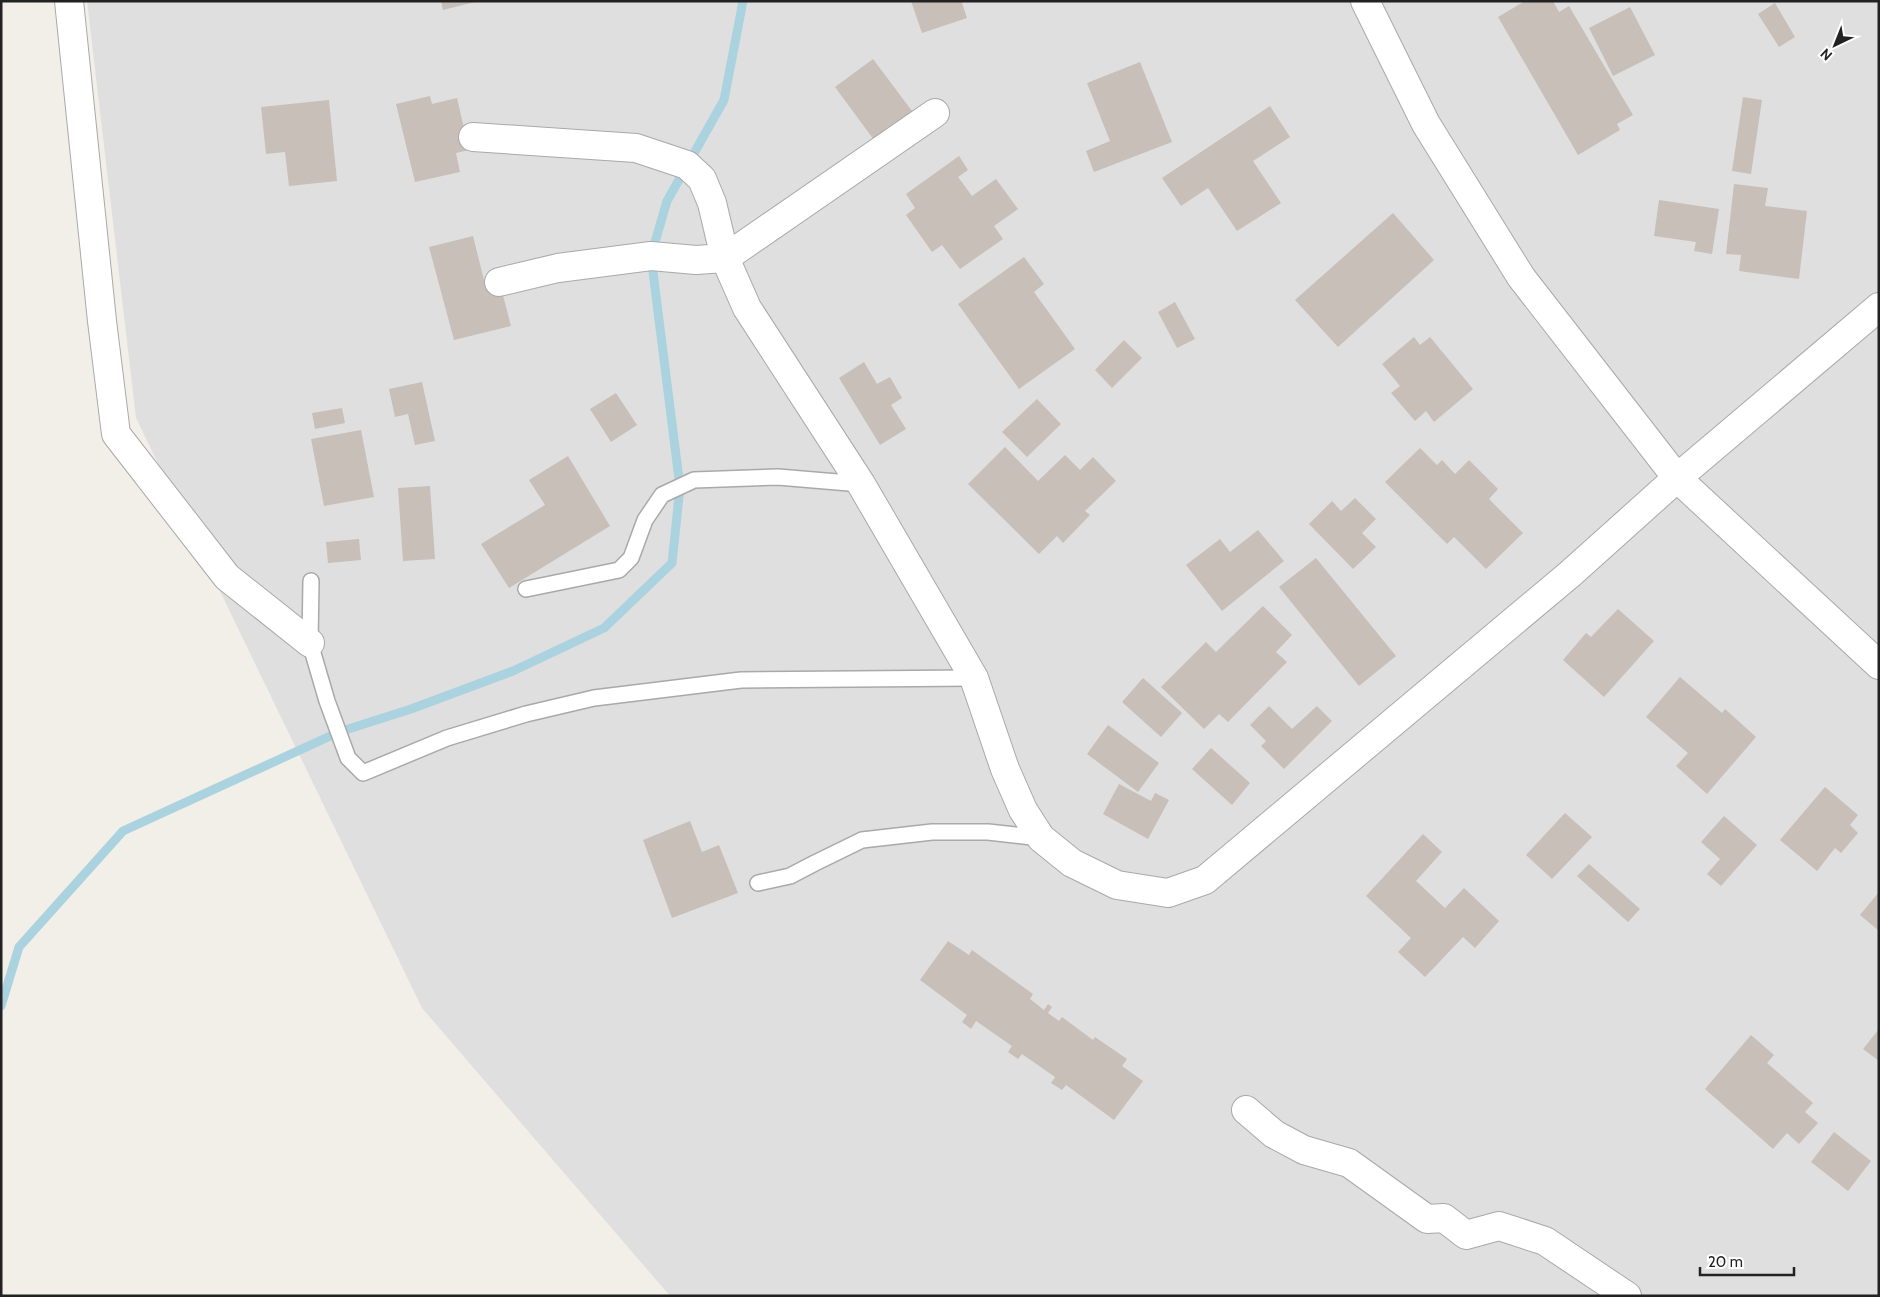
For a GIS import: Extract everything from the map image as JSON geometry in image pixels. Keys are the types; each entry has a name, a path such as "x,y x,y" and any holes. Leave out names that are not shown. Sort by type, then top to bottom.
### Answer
{"street":[{"path":"69,1 102,321 116,434 227,577 310,643"},
{"path":"1365,1 1426,124 1521,277 1677,478 1879,665"},
{"path":"499,282 558,268 651,256 696,260 725,258 934,113"},
{"path":"473,137 636,148 687,165 702,179 712,203 725,258 747,308 860,484 974,678 1005,769 1023,810 1040,838 1072,863 1117,885 1168,894 1205,880 1570,574 1677,478 1879,307"},
{"path":"1246,1110 1274,1134 1304,1150 1349,1163 1427,1218 1444,1218 1466,1235 1499,1226 1545,1241 1627,1296"}],"lane":[{"path":"526,589 619,570 631,558 645,520 662,495 694,480 778,477 860,484"},
{"path":"311,581 310,643 327,701 348,758 363,773 447,738 526,714 594,698 742,680 974,678"},
{"path":"758,883 790,876 862,840 932,832 988,832 1040,838"}],"shaded area":[{"path":"87,1 1879,1 1879,1296 670,1296 422,1008 136,418"}],"building":[{"path":"441,1 475,1 475,2 443,10"},
{"path":"911,1 965,1 962,3 967,18 922,33"},
{"path":"1525,1 1553,1 1559,12 1569,6 1633,115 1617,124 1620,130 1578,155 1498,17"},
{"path":"1775,3 1795,37 1779,47 1758,14"},
{"path":"1630,7 1655,55 1613,76 1589,28"},
{"path":"873,59 915,115 877,144 835,87"},
{"path":"1140,62 1172,142 1094,172 1086,151 1110,141 1087,83"},
{"path":"430,96 432,104 457,98 469,150 456,153 460,172 415,182 396,104"},
{"path":"1743,97 1762,100 1751,174 1732,171"},
{"path":"329,100 337,181 289,186 285,152 266,154 261,107"},
{"path":"1270,106 1290,137 1253,161 1281,203 1237,231 1208,188 1181,206 1162,178"},
{"path":"959,156 968,170 958,177 972,196 996,179 1018,209 994,226 1003,239 960,269 942,245 932,252 906,215 915,208 906,194"},
{"path":"1734,184 1768,188 1765,206 1807,211 1799,279 1739,271 1741,255 1726,254"},
{"path":"1659,200 1719,209 1712,254 1694,251 1696,242 1654,236"},
{"path":"1393,213 1434,260 1338,347 1295,300"},
{"path":"473,236 485,284 499,280 511,326 454,340 429,247"},
{"path":"1024,257 1044,284 1034,292 1075,349 1019,389 958,304"},
{"path":"1175,302 1195,339 1177,348 1158,312"},
{"path":"1414,337 1420,345 1430,337 1473,389 1434,422 1426,411 1415,421 1391,393 1400,386 1382,364"},
{"path":"1124,340 1142,358 1112,388 1095,370"},
{"path":"864,362 877,384 890,377 902,398 891,405 906,429 880,445 839,378"},
{"path":"422,382 435,441 415,445 408,414 395,417 389,389"},
{"path":"616,393 637,425 611,442 590,409"},
{"path":"1037,399 1061,424 1027,457 1002,432"},
{"path":"342,408 345,423 315,429 312,413"},
{"path":"361,430 374,497 324,506 311,439"},
{"path":"1005,447 1038,481 1065,455 1080,470 1093,457 1116,481 1085,511 1090,515 1063,543 1057,536 1039,554 968,484"},
{"path":"1420,448 1437,465 1442,460 1455,474 1469,460 1498,489 1489,499 1523,533 1486,569 1454,537 1447,544 1385,482"},
{"path":"568,456 610,526 509,588 481,544 545,505 529,480"},
{"path":"430,486 435,559 403,561 398,488"},
{"path":"1355,498 1376,519 1362,533 1376,547 1353,569 1309,524 1332,501 1341,511"},
{"path":"1258,530 1284,561 1222,611 1186,565 1220,539 1230,552"},
{"path":"359,539 361,560 328,563 326,542"},
{"path":"1316,558 1396,656 1359,686 1279,587"},
{"path":"1263,606 1292,635 1276,652 1287,662 1228,722 1219,714 1204,729 1161,687 1206,642 1216,652"},
{"path":"1618,609 1654,641 1604,697 1563,660 1586,633 1591,637"},
{"path":"1680,677 1722,713 1725,709 1756,737 1707,794 1676,766 1688,753 1646,717"},
{"path":"1143,678 1182,713 1161,737 1122,702"},
{"path":"1269,706 1292,729 1317,706 1332,721 1284,769 1261,746 1266,741 1250,725"},
{"path":"1108,725 1159,763 1138,792 1087,754"},
{"path":"1211,748 1250,783 1232,805 1192,769"},
{"path":"1119,784 1151,801 1155,793 1169,800 1148,839 1103,814"},
{"path":"1825,787 1858,815 1850,825 1858,833 1841,853 1835,848 1817,871 1780,840"},
{"path":"1565,813 1592,837 1552,879 1526,855"},
{"path":"1724,816 1757,845 1721,886 1707,874 1720,859 1701,842"},
{"path":"690,821 702,852 719,845 738,893 672,918 643,840"},
{"path":"1423,834 1442,852 1416,881 1445,908 1464,888 1499,921 1475,948 1463,937 1425,977 1398,952 1411,938 1366,896"},
{"path":"1589,864 1640,909 1628,922 1577,876"},
{"path":"1879,892 1879,931 1860,915"},
{"path":"948,941 969,955 972,950 1033,994 1030,999 1044,1010 1048,1004 1052,1007 1048,1013 1059,1021 1062,1017 1093,1040 1095,1037 1127,1059 1122,1066 1143,1081 1114,1120 1066,1085 1062,1090 1051,1083 1055,1077 1022,1054 1018,1059 1008,1052 1012,1046 976,1021 971,1029 962,1022 967,1015 920,980"},
{"path":"1879,1029 1879,1061 1863,1049"},
{"path":"1751,1035 1774,1055 1767,1063 1813,1103 1805,1112 1818,1123 1799,1144 1787,1133 1773,1149 1705,1089"},
{"path":"1834,1132 1871,1161 1848,1191 1811,1162"}],"waterway":[{"path":"1,1006 19,947 123,831 339,732 411,709 513,671 604,628 672,563 680,487 651,256 667,201 724,100 743,1"}]}
